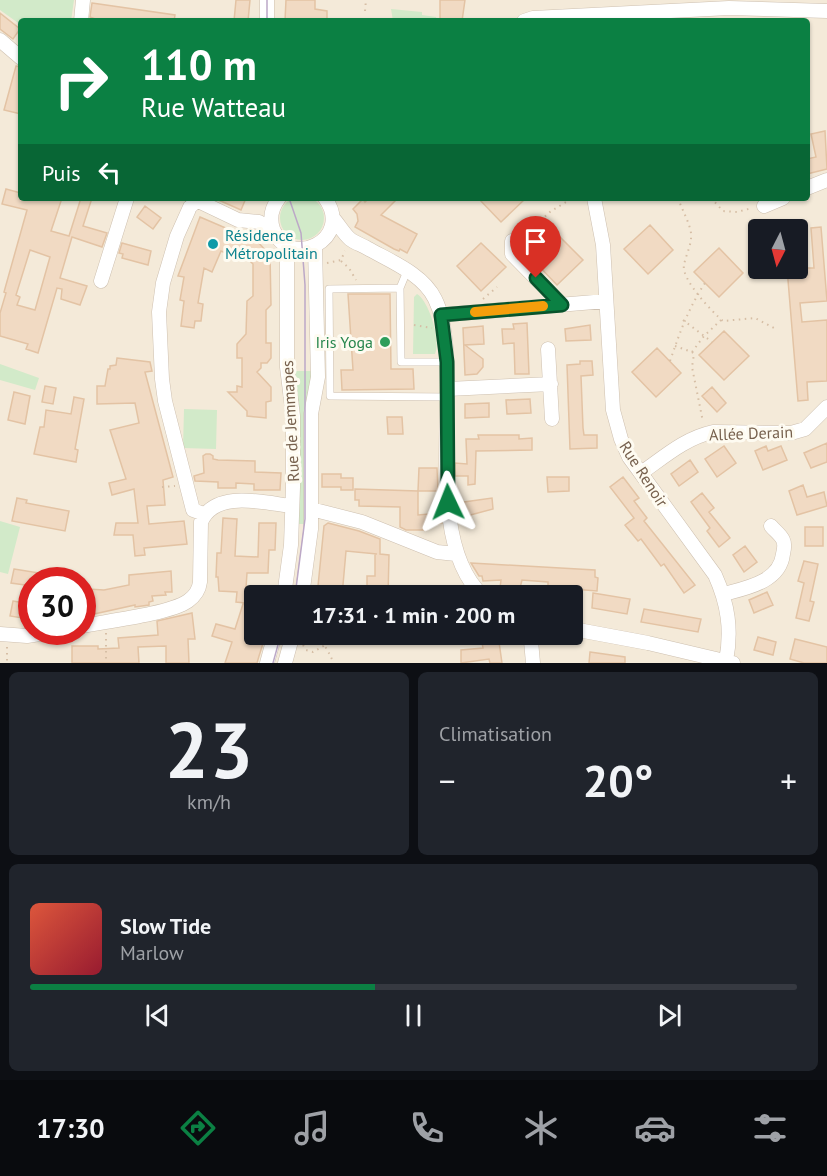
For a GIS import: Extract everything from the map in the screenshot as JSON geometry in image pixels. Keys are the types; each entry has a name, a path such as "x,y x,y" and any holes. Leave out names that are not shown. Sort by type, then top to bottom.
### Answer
{"street":[{"path":"81,18 83,0"},
{"path":"267,0 267,18"},
{"path":"533,18 580,18 729,8 827,11"},
{"path":"0,40 18,55"},
{"path":"810,187 827,180"},
{"path":"101,281 126,201"},
{"path":"96,623 177,606 193,597 198,591 201,522 165,401 159,312 163,283 177,236 193,201"},
{"path":"198,201 238,220 259,222 274,232 287,246 298,249 320,243 351,240"},
{"path":"320,243 332,226 333,218 329,201"},
{"name":"Rue Renoir","path":"595,201 603,245 616,425 629,458 716,575 724,594 729,629 729,662"},
{"path":"764,206 776,201"},
{"path":"259,222 276,202"},
{"path":"274,232 271,223 276,202"},
{"path":"333,218 351,240 407,271 425,284 435,298 442,322 447,362 449,518 456,554 467,577 474,585"},
{"path":"512,242 512,254 562,305"},
{"name":"Rue de Jemmapes","path":"303,585 311,528 311,414 318,376 316,266 320,243"},
{"name":"Rue de Jemmapes","path":"286,585 291,545 293,416 286,367 287,246"},
{"path":"442,322 606,301"},
{"path":"548,349 552,419"},
{"path":"448,393 551,384"},
{"name":"Allée Derain","path":"641,473 679,446 702,434 713,432 791,433 805,429 827,407"},
{"path":"199,512 223,503 245,501 292,506"},
{"path":"311,509 362,522 437,552 456,554"},
{"path":"724,594 754,586 776,571 783,560 783,539 771,526"},
{"path":"583,631 729,662"},
{"path":"3,634 18,635"},
{"path":"267,663 272,645"},
{"path":"285,663 290,645"},
{"path":"532,645 534,663"}],"lane":[{"path":"261,0 262,18"},
{"path":"407,271 400,288 400,362 447,362"},
{"path":"400,288 329,289 330,396 448,393"}],"path":[{"path":"365,11 366,0"},
{"path":"512,242 526,236 551,211 568,201"},
{"path":"679,201 691,233 684,271 698,294 721,320 755,318 776,329"},
{"path":"714,201 723,211 737,212 764,206"},
{"path":"316,266 341,260 351,240"},
{"path":"341,260 355,276 358,288"},
{"path":"670,361 683,321 705,283"},
{"path":"692,352 704,336 721,320"},
{"path":"683,321 712,342"},
{"path":"414,325 426,328 442,322"},
{"path":"675,346 692,352"},
{"path":"692,352 694,354 692,367 702,410 702,434"},
{"path":"106,621 106,663"},
{"path":"3,634 7,663"},
{"path":"325,645 313,652 306,650 302,644 303,636 315,637 325,645 334,663"}],"shaded area":[{"path":"0,0 827,0 827,663 0,663"}],"green space":[{"path":"0,0 74,0 71,18 18,18 18,23 0,10"},
{"path":"391,9 422,12 422,15 436,18 392,18"},
{"path":"287,201 317,201 323,209 323,227 311,239 293,239 281,227 281,209"},
{"path":"417,294 426,304 433,321 436,340 435,354 413,354 414,297"},
{"path":"0,364 39,378 35,390 0,380"},
{"path":"289,371 313,371 309,524 295,524"},
{"path":"184,409 217,410 216,449 183,448"},
{"path":"0,521 20,527 8,574 0,572"}],"building":[{"path":"236,0 250,0 248,18 234,18"},
{"path":"286,0 315,0 315,9 327,11 327,18 285,18"},
{"path":"440,0 465,0 462,18 440,18"},
{"path":"92,3 175,15 174,18 90,17"},
{"path":"0,13 18,27 18,32 13,39 0,29"},
{"path":"16,66 18,66 18,113 4,110"},
{"path":"825,131 827,169 810,173 810,158 816,157 811,134"},
{"path":"6,189 18,192 18,201 61,201 51,231 69,236 80,201 91,201 83,226 107,233 102,247 72,237 60,278 87,286 80,305 61,299 62,289 57,288 38,353 26,349 28,344 0,336 0,313 6,293 4,292 27,210 2,204","holes":["30,250 50,257 35,310 17,305 20,297 16,295"]},
{"path":"221,201 245,201 241,210"},
{"path":"361,201 395,201 381,215 417,234 407,253 394,249 355,227 358,221 353,209"},
{"path":"481,201 523,201 501,222"},
{"path":"145,206 161,218 153,229 137,217"},
{"path":"200,217 235,232 235,239 255,239 270,255 271,305 266,310 266,343 271,343 271,358 267,363 261,363 261,368 257,372 271,387 271,401 266,402 266,418 247,416 247,411 228,392 237,392 237,386 242,387 242,358 237,358 237,344 246,334 247,301 253,296 253,264 235,247 235,257 221,251 212,272 204,268 198,303 203,304 201,321 195,321 194,328 181,326 184,301 180,300 184,277 178,276"},
{"path":"650,225 673,250 648,274 624,249"},
{"path":"821,227 827,301 800,303 802,322 827,320 827,381 807,382 808,400 798,401 788,279 808,279 808,268 814,268 811,228"},
{"path":"558,235 583,260 557,285 533,260"},
{"path":"122,243 151,251 148,265 122,258 123,254 119,253"},
{"path":"481,243 506,267 481,291 457,266"},
{"path":"719,248 743,273 719,297 694,272"},
{"path":"348,294 390,294 391,369 413,369 414,389 342,390 341,370 353,370"},
{"path":"527,323 529,374 515,374 514,343 503,344 502,329 514,329 513,324"},
{"path":"590,325 591,340 566,341 565,329"},
{"path":"483,326 484,344 465,345 483,359 483,367 477,374 465,375 463,328"},
{"path":"724,331 749,356 724,380 699,355"},
{"path":"657,348 681,373 656,397 632,372"},
{"path":"117,358 150,362 152,371 145,372 173,477 163,480 165,505 147,506 149,524 184,521 187,544 144,548 145,555 135,556 133,535 114,535 116,523 138,523 134,489 112,495 109,483 126,479 110,430 139,423 135,403 97,404 97,386 105,386 108,369 116,365"},
{"path":"580,361 592,361 593,375 581,376 583,428 584,435 597,435 597,448 570,449 567,365 580,364"},
{"path":"45,386 56,388 53,404 42,402"},
{"path":"712,387 726,403 717,412 702,396"},
{"path":"14,392 30,396 25,424 8,420"},
{"path":"74,397 84,399 75,449 78,450 76,462 34,454 40,427 44,427 46,410 71,414"},
{"path":"530,399 531,413 507,414 506,400"},
{"path":"489,403 489,417 465,418 465,404"},
{"path":"387,417 402,417 403,434 388,434"},
{"path":"478,435 519,435 519,439 532,438 532,450 476,451 475,484 468,485 468,476 455,476 455,463 467,464 466,439 479,439"},
{"path":"827,443 827,462 811,468 804,453"},
{"path":"724,446 736,463 717,477 705,459"},
{"path":"766,446 768,451 781,446 787,460 763,470 755,451"},
{"path":"206,454 218,460 255,461 255,472 281,473 280,490 254,490 254,484 236,483 236,488 218,488 218,482 195,481 194,476 204,473 203,456"},
{"path":"690,460 698,472 679,486 671,474"},
{"path":"419,468 437,468 438,491 418,491"},
{"path":"322,474 341,474 341,478 353,478 353,490 341,490 341,487 322,487"},
{"path":"547,477 569,477 569,491 548,492"},
{"path":"623,477 639,498 634,501 647,518 644,521 695,585 684,593 664,564 661,566 641,539 638,541 625,525 634,518 610,487"},
{"path":"803,485 807,497 824,492 827,506 797,515 789,491"},
{"path":"355,489 418,491 418,515 440,513 442,523 427,526 427,530 406,530 400,527 400,507 359,506 359,500 355,500"},
{"path":"702,493 714,508 709,512 730,538 719,547 707,531 710,528 691,502"},
{"path":"17,498 27,500 26,503 69,511 65,531 12,521"},
{"path":"492,498 493,509 459,518 457,503"},
{"path":"223,518 237,519 235,556 258,557 259,523 276,523 275,550 269,550 268,573 247,573 244,603 236,602 237,592 219,591 218,577 216,577 217,553 221,553"},
{"path":"328,523 380,539 380,554 389,555 388,585 367,585 367,576 375,576 375,554 377,554 346,551 343,585 318,585 324,526"},
{"path":"805,527 823,527 823,546 805,546"},
{"path":"745,546 757,562 744,572 733,555"},
{"path":"804,561 818,564 810,601 814,602 809,621 796,618 804,583 798,581"},
{"path":"471,563 595,570 595,577 598,578 597,591 583,590 583,585 548,585 548,582 522,580 521,585 500,585 501,580 483,581 482,576 479,576"},
{"path":"14,569 18,570 18,584 11,583"},
{"path":"171,571 172,592 152,596 153,601 149,602 149,605 135,607 135,605 96,614 96,590 129,585 129,575"},
{"path":"767,592 773,605 754,613 749,600"},
{"path":"593,593 630,599 627,614 592,608"},
{"path":"13,601 18,602 18,617 10,616"},
{"path":"244,604 244,645 263,645 257,663 225,663 232,642 212,636 216,624 235,629"},
{"path":"644,609 701,619 698,632 641,622"},
{"path":"192,613 195,639 188,639 189,663 166,663 166,646 138,647 139,663 72,663 72,646 98,646 98,649 119,648 118,638 158,635 157,621"},
{"path":"758,637 776,642 773,655 754,650"},
{"path":"795,639 827,647 827,663 804,663 790,659"},
{"path":"482,645 499,645 502,663 490,663 489,659 461,663 461,650 483,648"},
{"path":"590,652 625,657 625,663 589,663"}],"tram line":[{"path":"267,0 267,18"},
{"path":"290,201 301,233 305,285 305,519 296,585"},
{"path":"273,663 278,645"}],"slow traffic":[{"path":"475,312 543,306"}],"place":[{"name":"Résidence Métropolitain","path":"213,244"},
{"name":"Iris Yoga","path":"385,342"}],"route":[{"path":"448,502 447,362 441,315 562,305 536,278"}]}
